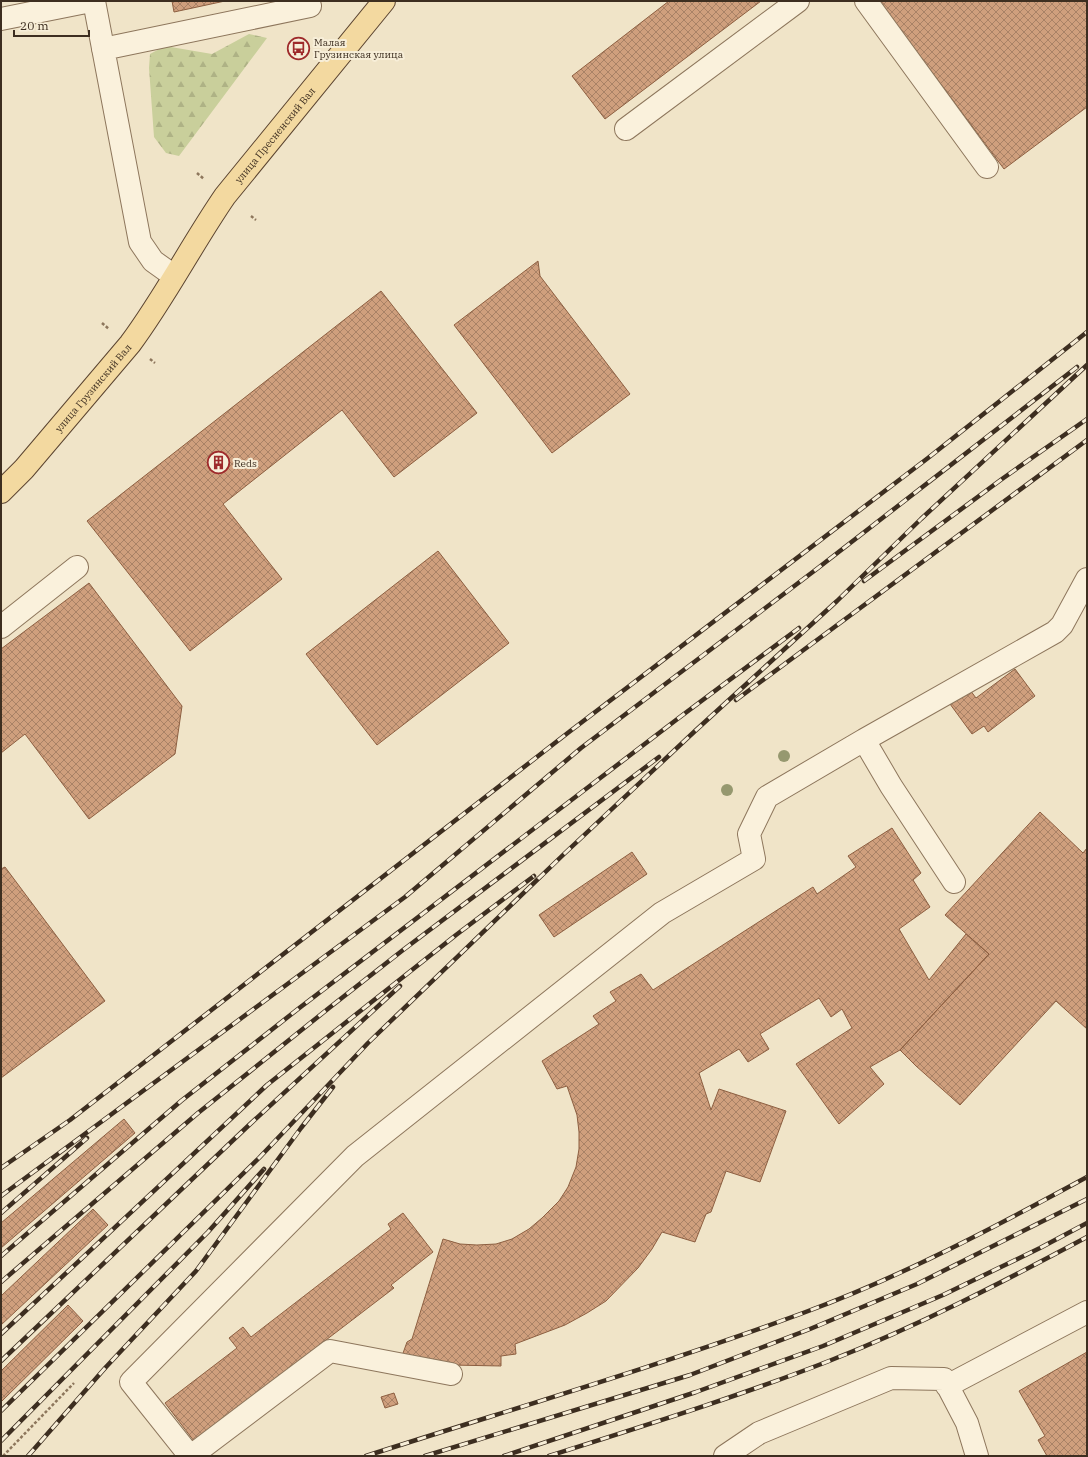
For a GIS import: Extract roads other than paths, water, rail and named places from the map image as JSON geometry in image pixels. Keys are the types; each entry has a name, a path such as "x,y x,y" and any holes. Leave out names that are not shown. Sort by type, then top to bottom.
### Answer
{"main road":[{"name":"улица Пресненский Вал","path":"174,276 225,196 384,1"},
{"name":"улица Грузинский Вал","path":"1,492 24,469 130,344 145,324 174,276"}],"street":[{"path":"1,19 31,7 91,1"},
{"path":"94,1 140,242 153,261 174,276"},
{"path":"626,128 798,1"},
{"path":"866,1 987,167"},
{"path":"103,49 310,6"},
{"path":"1,627 77,567"},
{"path":"451,1374 330,1351 191,1456 131,1382 355,1156 662,913 754,859 749,834 767,797 864,740 1055,632 1062,625 1087,579"},
{"path":"864,740 891,786 954,882"},
{"path":"947,1386 1087,1312"},
{"path":"725,1456 759,1433 890,1378 944,1379 966,1424 977,1456"}],"railway":[{"path":"1,1168 70,1120 569,732 928,458 1087,332"},
{"path":"1,1411 259,1158 368,1043 564,854 837,601 921,519 1087,365"},
{"path":"1,1196 405,897 581,748 818,568 1077,367"},
{"path":"864,581 1002,479 1087,419"},
{"path":"736,700 1087,440"},
{"path":"1,1256 181,1101 298,1009 799,628"},
{"path":"1,1282 198,1113 329,1008 403,950 659,757"},
{"path":"1,1334 267,1085 456,935 534,876"},
{"path":"1,1361 248,1126 400,986"},
{"path":"28,1456 106,1367 196,1271 333,1087"},
{"path":"1,1213 87,1138"},
{"path":"1,1441 208,1232 264,1169"},
{"path":"366,1456 694,1351 840,1299 876,1284 947,1250 1087,1177"},
{"path":"425,1456 690,1375 810,1329 917,1284 1087,1199"},
{"path":"504,1456 696,1392 823,1346 943,1295 1040,1248 1087,1223"},
{"path":"549,1456 725,1399 829,1361 960,1303 1087,1237"}],"place":[{"name":"Малая Грузинская улица","path":"298,48"},
{"name":"Reds","path":"218,463"}]}
